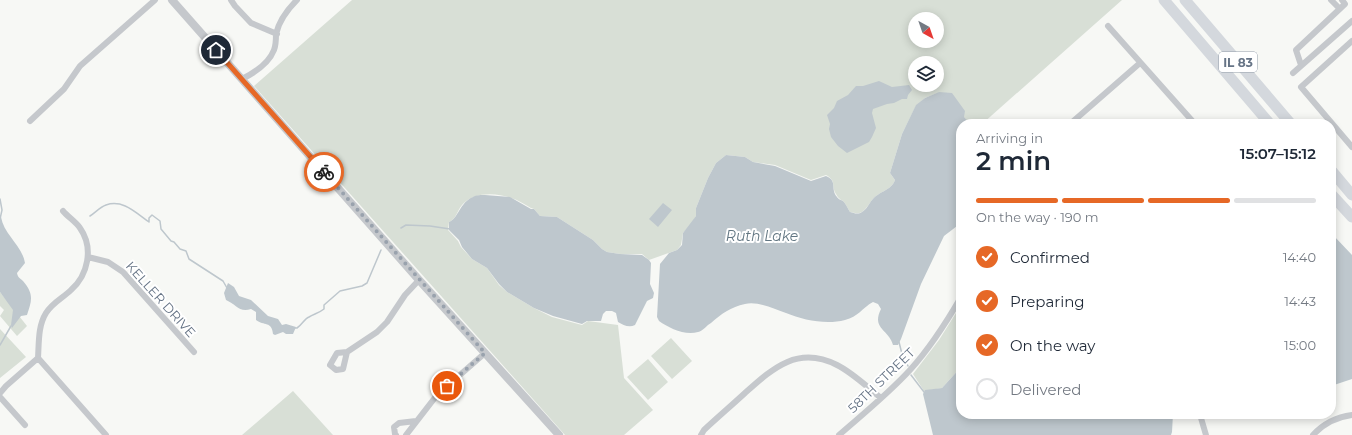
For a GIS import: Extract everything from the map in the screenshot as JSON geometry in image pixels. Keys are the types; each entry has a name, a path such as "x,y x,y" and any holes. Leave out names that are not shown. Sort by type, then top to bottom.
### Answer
{"highway":[{"name":"IL 83","path":"1164,0 1266,119"},
{"name":"IL 83","path":"1185,0 1287,119"},
{"path":"1336,171 1352,187"},
{"path":"1336,176 1352,195"},
{"path":"1336,200 1352,218"}],"street":[{"path":"30,121 64,89 80,66 155,0"},
{"path":"172,0 419,280 559,435"},
{"path":"231,0 251,23 276,34"},
{"path":"242,79 249,76 271,56 274,50 276,34 282,18 297,0"},
{"path":"1331,0 1340,10"},
{"path":"1301,65 1296,50 1346,4 1342,0"},
{"path":"1293,73 1352,21"},
{"path":"1108,26 1190,119"},
{"path":"1328,119 1301,87 1352,41"},
{"path":"1076,119 1140,63"},
{"path":"1336,128 1352,147"},
{"path":"0,393 38,358 40,327 44,318 54,304 71,291 78,283 86,266 88,257 87,247 82,231 78,225 62,211"},
{"name":"KELLER DRIVE","path":"88,257 108,262 123,272 194,352"},
{"path":"347,352 382,327 392,316 409,290 419,280"},
{"name":"58TH STREET","path":"839,435 881,398 909,370 942,328 956,305"},
{"path":"406,435 437,395 485,353"},
{"path":"38,358 106,435"},
{"path":"701,435 704,430 767,374 782,364 796,359 813,358 829,361 842,368 881,398"},
{"path":"0,397 25,425"},
{"path":"1336,419 1352,415"},
{"path":"1201,419 1206,435"},
{"path":"1313,435 1321,427 1336,419"},
{"path":"396,435 394,427 399,423 416,421"}],"shaded area":[{"path":"352,0 1122,0 988,119 965,119 940,92 925,98 916,106 902,134 890,173 895,180 893,184 875,197 860,213 850,212 844,202 837,195 832,179 826,175 811,180 775,165 753,162 745,157 726,155 716,163 708,178 696,208 696,216 693,222 683,233 681,245 677,250 649,260 642,254 620,254 607,252 593,240 557,217 540,216 534,209 505,196 485,194 478,195 466,201 460,207 453,219 449,222 448,230 472,259 487,268 499,285 507,292 552,317 582,325 588,321 618,325 624,378 653,410 624,435 565,435 254,86"},
{"path":"0,292 27,326 17,336 0,316 4,310 0,306"},
{"path":"956,313 956,373 942,388 924,391 913,374 939,340"},
{"path":"0,329 26,357 0,378"},
{"path":"671,338 692,361 672,379 651,356"},
{"path":"648,359 668,382 648,400 627,377"},
{"path":"293,391 333,435 242,435"}],"water":[{"path":"879,81 892,87 908,85 908,92 910,92 907,99 902,99 873,109 872,113 876,128 872,137 869,142 847,153 838,146 831,137 829,129 830,124 827,115 834,108 837,101 848,95 856,86 863,86"},
{"name":"Ruth Lake","path":"939,92 952,93 965,111 964,117 966,119 956,119 956,227 944,236 921,284 898,345 893,345 888,335 879,325 878,316 881,309 878,304 873,302 857,315 849,319 830,322 807,320 766,306 750,303 740,305 726,311 700,331 693,333 672,329 659,321 657,317 660,264 669,253 677,250 682,245 683,233 696,216 696,208 708,178 716,163 726,155 745,157 753,162 775,166 811,181 826,176 832,180 834,191 838,199 844,202 850,212 856,214 865,210 875,197 893,184 895,180 890,173 902,134 916,105 925,98"},
{"path":"485,195 510,197 531,209 534,209 540,216 557,217 593,240 607,252 642,255 649,260 651,263 650,284 654,293 653,298 647,301 635,325 628,326 618,322 616,313 612,311 606,311 603,314 601,321 587,321 582,324 553,316 534,308 507,292 487,268 472,259 462,247 459,240 449,230 449,222 455,218 462,206 469,199 474,196"},
{"path":"663,203 672,210 658,227 649,219"},
{"path":"0,217 23,257 25,263 17,273 27,286 31,297 27,315 21,316 12,328 13,310 0,292"},
{"path":"1336,238 1352,255 1352,379 1336,384"},
{"path":"228,283 234,287 239,296 251,300 268,316 278,319 282,325 286,324 296,327 293,334 286,334 283,332 275,335 273,334 269,325 256,320 256,312 251,309 240,309 226,300 224,293"},
{"path":"956,373 956,419 1173,419 1172,432 1171,435 933,435 923,394 925,390 942,388"}],"waterway":[{"path":"0,199 2,210 0,219"},
{"path":"90,216 104,206 112,204 124,205 149,222 149,218 152,215 160,221 161,229 171,241 174,242 180,249 186,251 189,259 223,281 227,288"},
{"path":"401,228 406,225 450,229"},
{"path":"294,328 297,328 307,318 324,309 324,305 340,291 362,286 367,283 381,250"},
{"path":"0,345 11,326"},
{"path":"899,342 902,354 908,366"},
{"path":"911,375 924,392"}],"way so far":[{"path":"324,172 485,353 447,386"}],"route":[{"path":"216,50 324,172"}]}
